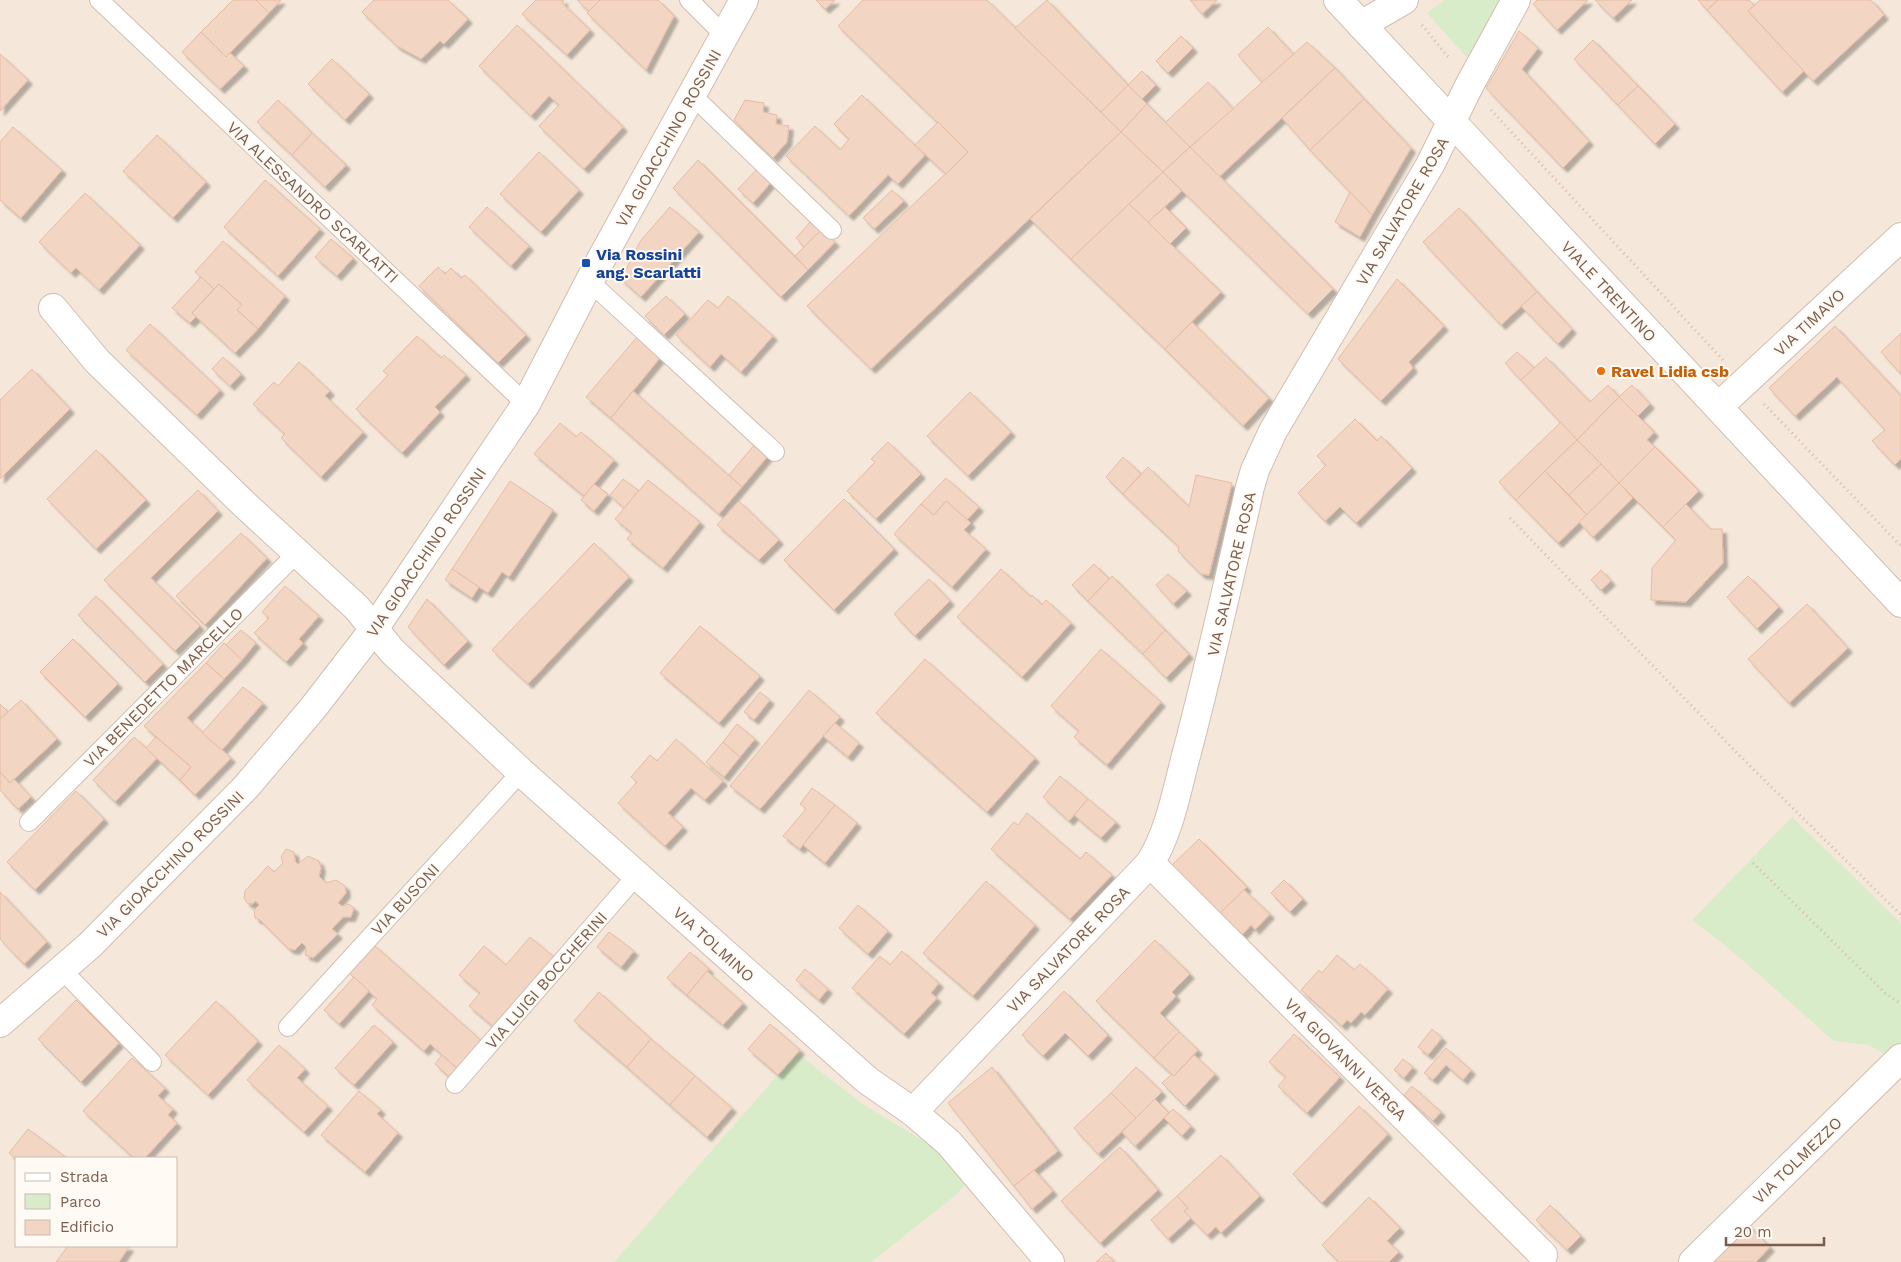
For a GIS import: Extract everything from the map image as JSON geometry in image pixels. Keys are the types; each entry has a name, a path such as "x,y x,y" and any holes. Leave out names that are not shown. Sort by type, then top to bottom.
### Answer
{"street":[{"name":"VIA GIOACCHINO ROSSINI","path":"0,1023 62,970 246,787 313,708 374,629 526,404 589,281 744,0"},
{"name":"VIALE TRENTINO","path":"1338,0 1901,603"},
{"name":"VIA SALVATORE ROSA","path":"913,1112 1150,863 1157,852 1168,822 1206,680 1255,470 1273,431 1425,174 1470,84 1516,0"},
{"path":"1361,25 1411,10"},
{"name":"VIA TIMAVO","path":"1718,407 1901,236"},
{"path":"53,308 97,361 356,608 374,629"},
{"name":"VIA TOLMINO","path":"374,629 392,651 521,772 866,1080 913,1112 958,1153 1050,1262"},
{"name":"VIA GIOVANNI VERGA","path":"1150,863 1543,1255"},
{"name":"VIA TOLMEZZO","path":"1693,1262 1901,1058"}],"lane":[{"name":"VIA ALESSANDRO SCARLATTI","path":"99,0 526,404"},
{"path":"689,0 725,36"},
{"path":"692,94 832,230"},
{"path":"589,281 775,452"},
{"name":"VIA BENEDETTO MARCELLO","path":"29,822 297,553"},
{"name":"VIA BUSONI","path":"288,1027 521,772"},
{"name":"VIA LUIGI BOCCHERINI","path":"455,1084 637,875"},
{"path":"62,970 152,1062"}],"path":[{"path":"1411,10 1455,65"},
{"path":"1490,109 1724,361"},
{"path":"1763,402 1901,546"},
{"path":"1510,518 1740,756 1901,915"},
{"path":"1753,863 1885,993 1901,1004"}],"shaded area":[{"path":"0,0 1901,0 1901,1262 0,1262"}],"green space":[{"path":"1445,0 1504,0 1470,61 1427,13"},
{"path":"1792,817 1901,923 1901,1045 1889,1057 1869,1045 1834,1041 1732,951 1692,920"},
{"path":"797,1053 864,1105 932,1146 966,1183 956,1195 871,1262 614,1262"}],"building":[{"path":"233,0 256,0 269,13 226,57 201,32"},
{"path":"256,0 281,0 269,13"},
{"path":"374,0 448,0 468,19 444,44 440,41 421,59 397,46 362,12"},
{"path":"536,0 564,0 562,3 590,30 567,55 522,14"},
{"path":"577,0 600,0 589,11"},
{"path":"600,0 658,0 674,16 646,70 587,13"},
{"path":"816,0 835,0 825,9"},
{"path":"863,0 987,0 1121,132 871,369 807,306 968,152 838,26"},
{"path":"1047,0 1128,85 1101,112 1015,28"},
{"path":"1190,0 1217,0 1202,14"},
{"path":"1537,0 1588,0 1557,30 1533,4"},
{"path":"1595,0 1632,0 1613,18"},
{"path":"1698,0 1718,0 1707,10"},
{"path":"1718,0 1749,0 1754,5 1748,11 1804,71 1782,92 1707,10"},
{"path":"1760,0 1871,0 1884,15 1813,81 1748,11"},
{"path":"517,25 623,127 584,169 539,126 559,105 549,96 531,116 479,66"},
{"path":"1268,27 1294,55 1263,83 1238,55"},
{"path":"1519,31 1538,48 1522,69 1589,141 1563,168 1486,88"},
{"path":"201,32 226,57 230,53 244,66 220,89 182,52"},
{"path":"1181,36 1193,48 1168,73 1156,61"},
{"path":"1593,40 1638,86 1618,105 1574,59"},
{"path":"1307,42 1335,68 1219,177 1190,147"},
{"path":"0,54 28,80 0,111"},
{"path":"332,59 369,94 345,120 308,84"},
{"path":"1335,68 1364,99 1310,150 1282,118"},
{"path":"1142,71 1156,85 1142,99 1128,85"},
{"path":"1208,82 1233,109 1190,147 1165,123"},
{"path":"1128,85 1147,104 1121,132 1101,112"},
{"path":"1638,86 1675,124 1655,144 1618,105"},
{"path":"862,95 925,155 898,184 888,175 849,216 786,156 815,126 840,150 849,139 834,124"},
{"path":"1364,99 1411,148 1372,215 1310,150"},
{"path":"278,100 312,133 292,155 257,122"},
{"path":"745,100 764,103 763,112 777,115 776,124 789,126 787,142 773,158 734,120"},
{"path":"1147,104 1190,147 1163,172 1121,132"},
{"path":"938,122 968,152 946,174 915,145"},
{"path":"13,127 62,170 21,218 0,200 0,142"},
{"path":"1121,132 1163,172 1071,259 1030,219"},
{"path":"312,133 346,165 325,187 292,155"},
{"path":"157,135 206,182 173,218 123,171"},
{"path":"1190,147 1333,289 1308,314 1163,172"},
{"path":"539,152 579,190 541,232 500,194"},
{"path":"698,160 808,270 781,297 673,188"},
{"path":"760,166 774,179 753,203 738,189"},
{"path":"1163,172 1182,191 1148,222 1129,204"},
{"path":"265,180 320,229 278,276 224,227"},
{"path":"892,190 904,201 874,229 863,218"},
{"path":"1350,192 1372,215 1360,237 1335,222"},
{"path":"85,193 140,245 99,290 76,268 71,273 39,242"},
{"path":"1129,204 1221,292 1165,349 1071,259"},
{"path":"487,207 529,246 511,266 469,227"},
{"path":"670,207 699,232 641,297 621,279 641,240"},
{"path":"1165,207 1186,228 1170,244 1148,222"},
{"path":"1459,208 1537,292 1501,325 1423,242"},
{"path":"811,221 821,230 804,247 796,238"},
{"path":"821,230 835,242 808,270 795,256"},
{"path":"331,239 353,258 337,276 315,257"},
{"path":"223,241 285,296 258,329 237,310 242,305 219,284 214,289 195,272"},
{"path":"438,267 445,274 451,268 461,278 465,275 526,335 498,363 419,286"},
{"path":"201,277 214,289 192,313 196,317 190,323 172,308"},
{"path":"1397,279 1444,326 1409,362 1413,368 1381,401 1338,359"},
{"path":"219,284 242,305 237,310 258,329 235,353 192,313"},
{"path":"1537,292 1572,329 1558,344 1521,306"},
{"path":"666,296 685,314 664,335 645,316"},
{"path":"728,296 773,336 741,372 721,354 710,367 676,335 708,300 718,308"},
{"path":"1192,322 1269,398 1243,426 1165,349"},
{"path":"150,324 220,390 197,415 126,350"},
{"path":"1835,326 1901,396 1901,459 1895,465 1872,441 1885,430 1837,377 1795,416 1769,388"},
{"path":"1901,333 1901,374 1881,352"},
{"path":"417,336 441,358 444,355 466,375 435,407 440,412 402,453 356,409 388,375 383,371"},
{"path":"637,337 660,358 611,418 586,397"},
{"path":"1517,352 1534,368 1521,380 1505,363"},
{"path":"223,357 241,374 230,386 212,369"},
{"path":"1546,357 1590,402 1608,385 1619,397 1577,440 1521,380"},
{"path":"299,362 330,391 325,396 363,432 321,477 281,438 285,434 253,404 274,382 278,386"},
{"path":"32,369 70,409 0,479 0,400"},
{"path":"1632,385 1650,404 1638,416 1619,397"},
{"path":"633,391 742,487 719,514 611,418"},
{"path":"970,392 1011,432 968,476 927,436"},
{"path":"1619,397 1654,432 1647,440 1655,447 1619,483 1577,440"},
{"path":"1355,419 1377,441 1381,436 1412,468 1356,523 1340,507 1325,521 1298,493 1326,465 1317,456"},
{"path":"1561,422 1577,440 1516,500 1499,482"},
{"path":"560,423 576,437 581,432 614,460 584,496 534,454"},
{"path":"1577,440 1601,464 1569,495 1545,471"},
{"path":"888,442 921,474 876,519 847,491 875,462 871,459"},
{"path":"755,444 768,456 742,487 729,475"},
{"path":"1655,447 1699,491 1663,527 1619,483"},
{"path":"96,450 146,500 96,549 47,499"},
{"path":"1123,457 1141,474 1123,494 1106,477"},
{"path":"1601,464 1619,483 1587,515 1569,495"},
{"path":"1148,467 1189,507 1196,475 1232,483 1209,575 1201,574 1178,551 1179,547 1123,494"},
{"path":"1545,471 1587,515 1558,543 1516,500"},
{"path":"946,478 979,507 967,520 946,501 934,515 921,504"},
{"path":"623,479 639,491 624,508 610,495"},
{"path":"648,480 700,522 663,568 627,539 632,533 615,519"},
{"path":"510,481 553,510 509,577 502,572 488,593 452,569"},
{"path":"1619,483 1633,498 1593,537 1579,522"},
{"path":"594,484 608,494 594,511 581,500"},
{"path":"198,490 218,511 151,578 200,626 175,651 104,580"},
{"path":"844,499 894,549 834,610 784,560"},
{"path":"739,501 779,540 759,560 717,525"},
{"path":"946,501 971,523 964,530 986,549 952,587 894,534 921,504 934,515"},
{"path":"1686,504 1710,529 1722,529 1723,563 1686,602 1651,600 1652,568 1676,540 1663,527"},
{"path":"241,533 267,558 205,625 176,596"},
{"path":"594,543 629,577 528,684 492,650"},
{"path":"1094,564 1109,579 1088,601 1072,585"},
{"path":"452,569 479,587 472,598 445,580"},
{"path":"1001,569 1031,597 1032,595 1042,605 1046,600 1071,623 1022,677 957,617"},
{"path":"1601,570 1611,581 1601,590 1591,580"},
{"path":"1168,574 1187,591 1173,604 1156,585"},
{"path":"1112,576 1165,630 1143,654 1088,601"},
{"path":"1748,576 1779,607 1757,629 1727,597"},
{"path":"929,579 950,601 915,636 894,614"},
{"path":"285,586 319,616 299,639 303,643 286,662 254,633 269,618 262,612"},
{"path":"96,596 163,664 145,682 78,615"},
{"path":"427,599 468,641 444,665 408,627"},
{"path":"1807,604 1848,648 1789,703 1748,659"},
{"path":"700,626 760,676 719,723 660,673"},
{"path":"241,630 256,643 242,660 226,645"},
{"path":"1165,630 1189,654 1166,678 1143,654"},
{"path":"73,639 118,684 85,717 40,672"},
{"path":"224,643 242,660 224,679 206,663"},
{"path":"1101,649 1161,702 1107,765 1074,737 1079,731 1051,706"},
{"path":"925,659 1035,758 987,812 876,713"},
{"path":"206,663 224,679 187,718 231,758 195,795 180,780 191,767 144,726"},
{"path":"243,687 263,703 222,750 202,733"},
{"path":"809,690 840,717 760,809 730,786"},
{"path":"760,692 770,700 754,720 744,712"},
{"path":"21,700 57,739 10,783 0,772 0,719"},
{"path":"0,704 8,712 0,719"},
{"path":"835,723 859,743 848,757 823,736"},
{"path":"737,724 755,739 740,757 723,742"},
{"path":"134,737 157,758 115,802 93,780"},
{"path":"156,737 191,767 180,780 146,748"},
{"path":"676,739 723,781 705,800 691,788 668,813 683,827 665,846 618,803 637,782 631,777 650,755 657,761"},
{"path":"723,742 740,757 724,777 706,762"},
{"path":"0,772 10,783 14,779 31,797 18,809 0,790"},
{"path":"1060,776 1088,799 1069,821 1043,797"},
{"path":"812,788 835,805 800,849 783,836 806,809 800,804"},
{"path":"76,791 104,819 35,890 7,862"},
{"path":"1088,799 1116,822 1101,838 1074,815"},
{"path":"835,805 857,823 825,863 803,845"},
{"path":"1027,813 1080,859 1086,852 1112,875 1070,919 991,849 1014,822 1018,825"},
{"path":"1199,839 1247,887 1220,913 1172,865"},
{"path":"286,849 294,852 295,861 298,864 308,856 319,861 321,868 319,876 326,883 336,880 345,886 346,893 338,903 342,906 349,904 354,908 351,917 343,917 332,929 338,934 313,958 305,955 306,947 302,943 295,950 289,949 260,920 255,918 254,910 259,905 256,901 252,904 247,903 244,898 245,891 268,866 274,872 283,863 281,857"},
{"path":"1284,880 1303,899 1290,912 1271,893"},
{"path":"986,881 1035,925 973,996 923,953"},
{"path":"1244,890 1270,914 1255,930 1251,925 1242,935 1220,913"},
{"path":"0,892 47,942 24,964 0,939"},
{"path":"858,905 888,931 868,954 839,928"},
{"path":"609,932 634,951 621,967 597,947"},
{"path":"530,937 554,957 494,1027 469,1006 480,993 459,975 484,946 506,965"},
{"path":"1155,940 1190,974 1172,992 1176,996 1160,1013 1179,1032 1154,1058 1096,1001"},
{"path":"374,945 485,1044 461,1072 430,1044 424,1051 372,1005 377,999 349,973"},
{"path":"902,951 939,983 931,993 937,998 904,1034 852,988 880,956 890,965"},
{"path":"690,952 709,969 687,995 667,978"},
{"path":"1337,955 1354,970 1360,964 1388,989 1365,1015 1361,1012 1351,1023 1347,1020 1342,1026 1301,990 1319,970 1322,973"},
{"path":"805,969 828,989 819,1000 796,980"},
{"path":"707,971 743,1003 723,1025 687,995"},
{"path":"354,977 369,991 339,1024 324,1010"},
{"path":"1064,991 1108,1035 1088,1056 1065,1033 1043,1056 1022,1035"},
{"path":"599,992 651,1039 627,1067 574,1021"},
{"path":"76,1000 119,1043 81,1082 38,1039"},
{"path":"216,1001 258,1041 208,1095 165,1055"},
{"path":"770,1024 800,1050 778,1075 748,1049"},
{"path":"374,1025 393,1042 354,1085 335,1068"},
{"path":"1432,1029 1442,1038 1428,1055 1418,1047"},
{"path":"1179,1032 1198,1050 1174,1076 1154,1058"},
{"path":"1294,1034 1340,1077 1307,1113 1278,1086 1286,1077 1269,1062"},
{"path":"651,1039 695,1076 670,1105 627,1067"},
{"path":"279,1045 305,1069 297,1078 328,1106 304,1132 247,1080"},
{"path":"1446,1048 1471,1070 1463,1080 1446,1065 1433,1080 1424,1073"},
{"path":"442,1055 461,1072 453,1080 435,1064"},
{"path":"1194,1055 1215,1074 1185,1106 1162,1083 1172,1074 1174,1076"},
{"path":"132,1058 165,1088 158,1096 173,1109 168,1115 177,1123 146,1157 133,1157 83,1111"},
{"path":"1403,1059 1413,1067 1404,1078 1394,1070"},
{"path":"992,1067 1058,1151 1014,1186 948,1103"},
{"path":"1136,1067 1162,1092 1136,1118 1111,1093"},
{"path":"695,1076 732,1108 707,1137 670,1105"},
{"path":"1412,1086 1441,1112 1433,1121 1404,1095"},
{"path":"359,1091 381,1110 377,1114 398,1133 365,1172 321,1135"},
{"path":"1111,1093 1136,1118 1098,1154 1074,1128"},
{"path":"1155,1099 1169,1113 1135,1146 1122,1132"},
{"path":"1359,1106 1388,1134 1322,1203 1293,1174"},
{"path":"1173,1109 1191,1126 1182,1136 1164,1118"},
{"path":"28,1129 66,1157 15,1158 9,1153"},
{"path":"1120,1147 1158,1190 1100,1243 1061,1201"},
{"path":"1221,1155 1260,1196 1221,1233 1216,1227 1207,1235 1184,1211 1188,1208 1177,1196"},
{"path":"1034,1170 1053,1191 1032,1209 1014,1186"},
{"path":"1177,1196 1188,1208 1184,1211 1191,1218 1168,1239 1151,1220"},
{"path":"1369,1197 1400,1228 1387,1241 1399,1252 1389,1262 1339,1262 1322,1245"},
{"path":"1550,1205 1581,1236 1567,1250 1536,1220"},
{"path":"1746,1223 1770,1247 1756,1262 1709,1262"},
{"path":"67,1247 129,1247 119,1262 56,1262"},
{"path":"1106,1253 1114,1262 1096,1262"}],"place":[{"name":"Via Rossini ang. Scarlatti","path":"586,263"},
{"name":"Ravel Lidia csb","path":"1601,371"}]}
